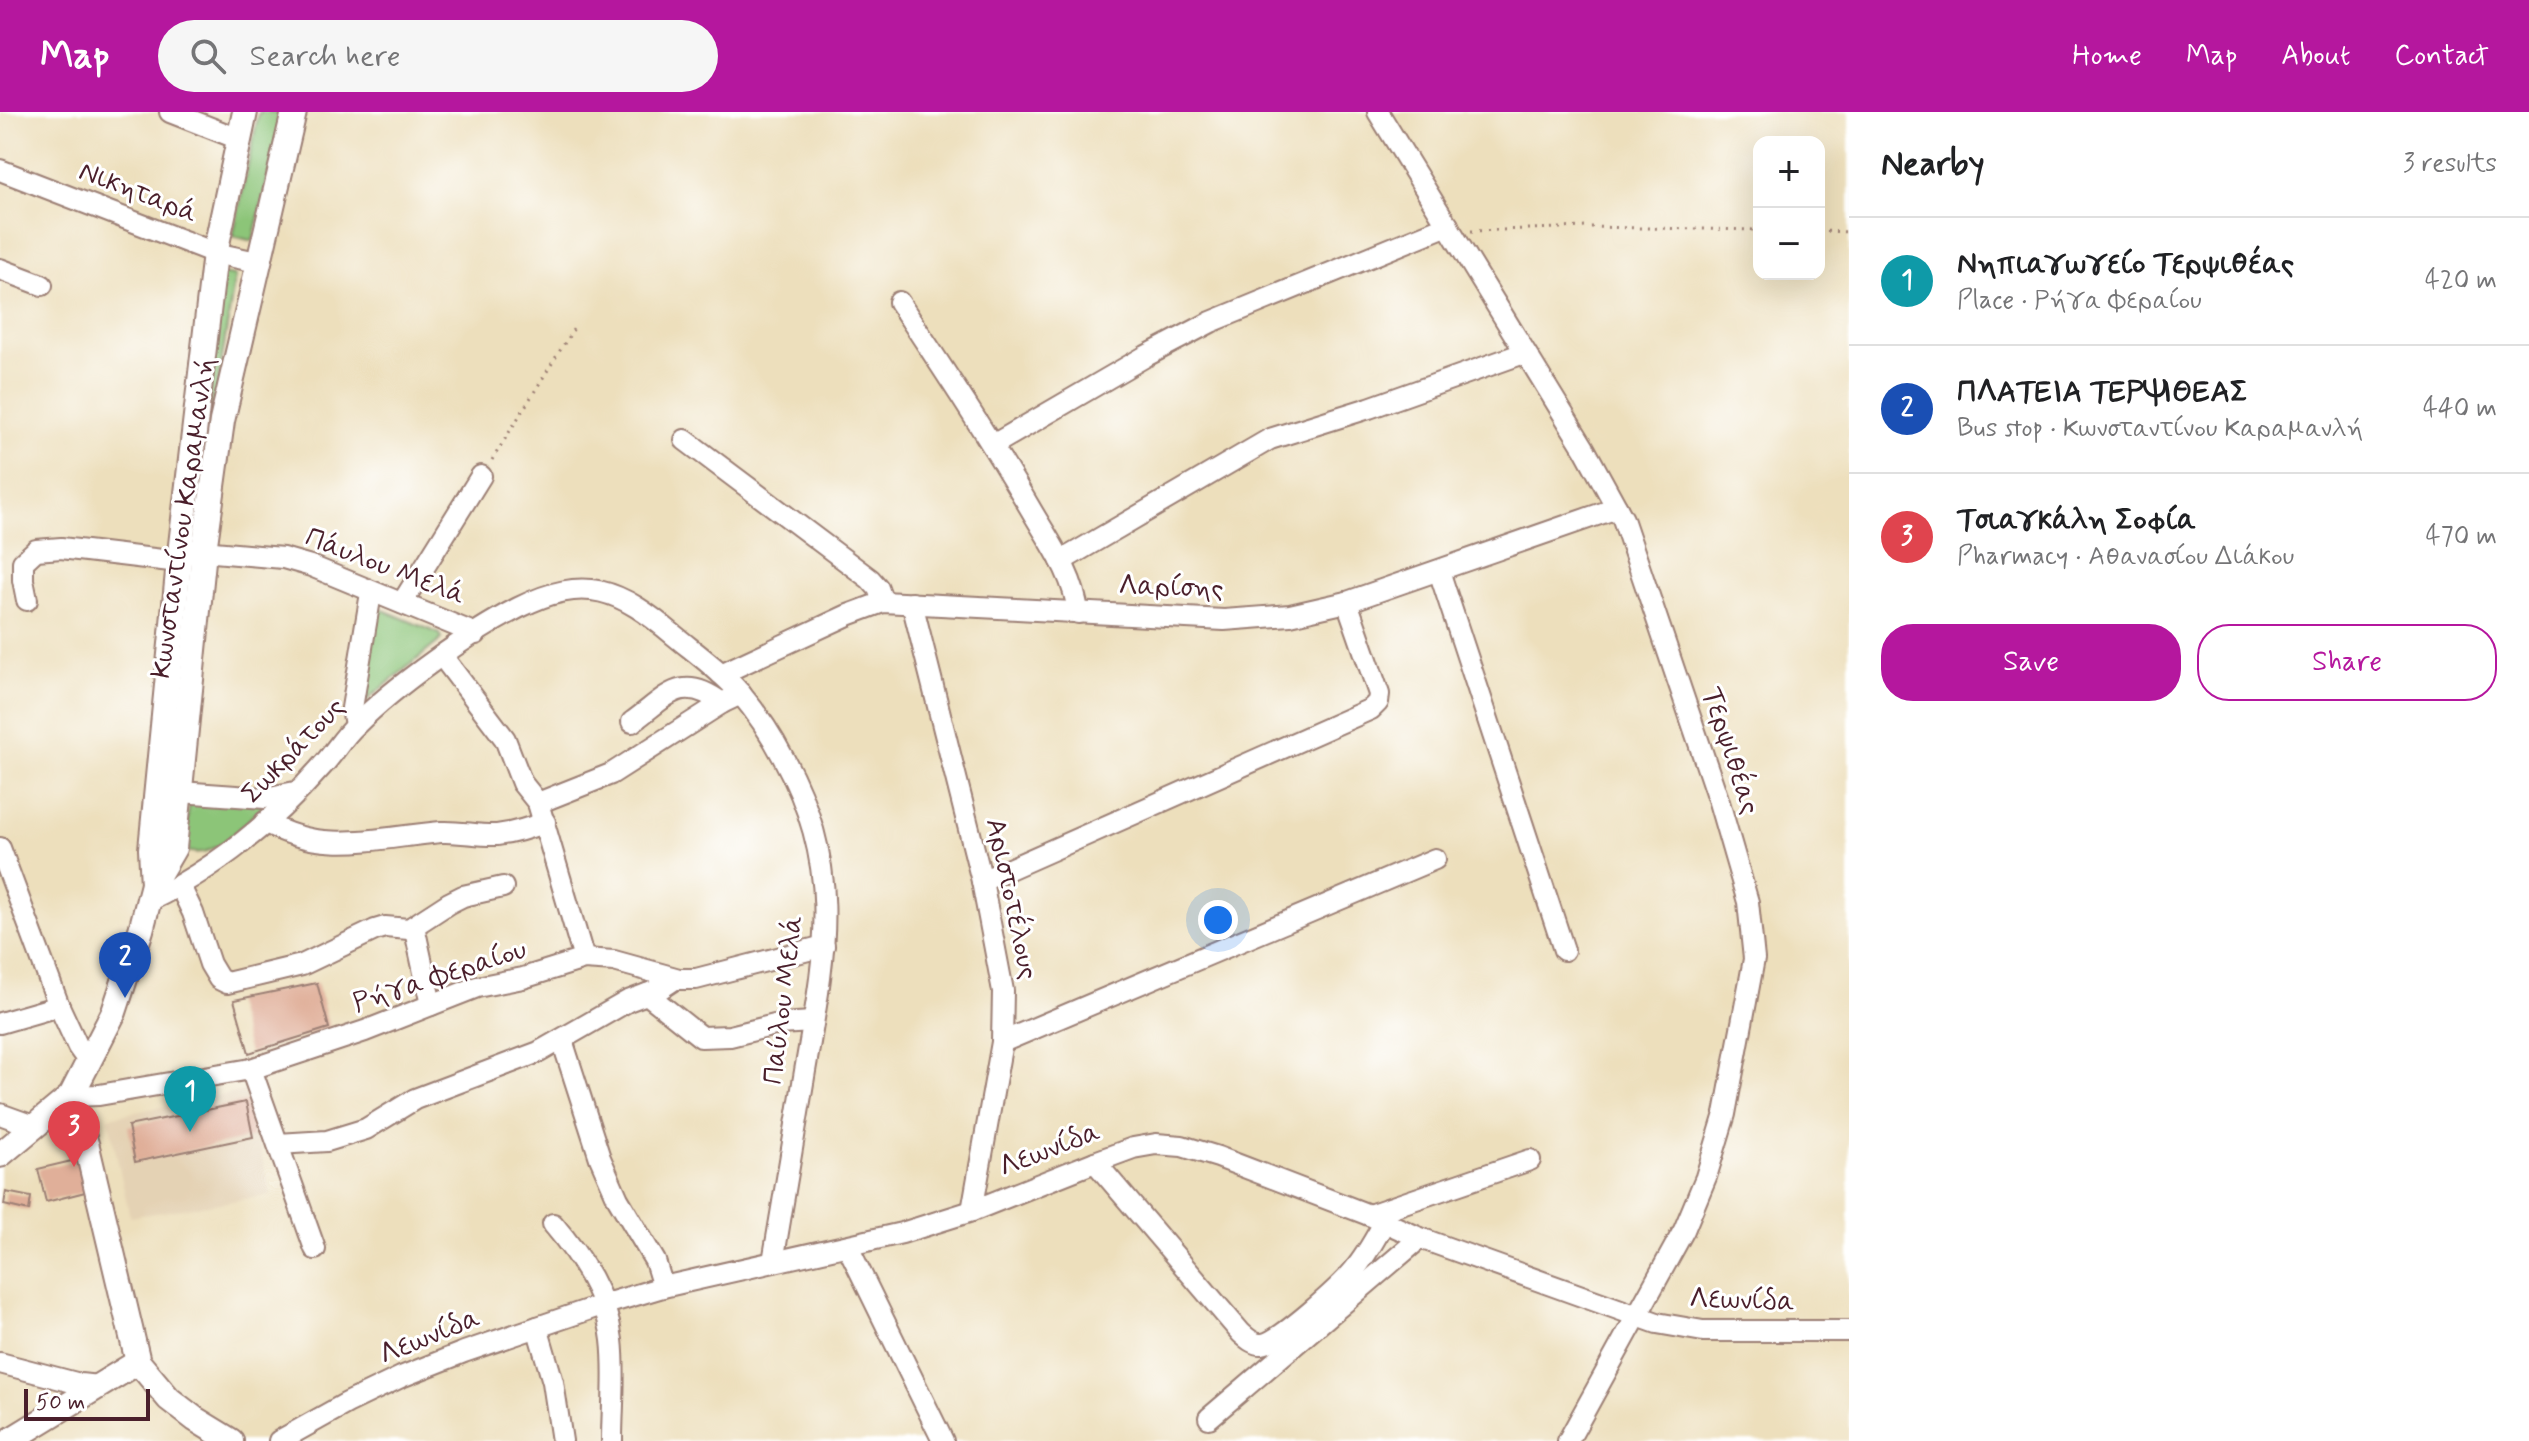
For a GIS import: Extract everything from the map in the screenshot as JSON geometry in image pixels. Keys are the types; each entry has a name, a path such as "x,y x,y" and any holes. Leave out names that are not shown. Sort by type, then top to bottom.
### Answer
{"street":[{"path":"170,112 239,139"},
{"name":"Κωνσταντίνου Καραμανλή","path":"151,892 151,849 188,554 215,253 245,112"},
{"name":"Κωνσταντίνου Καραμανλή","path":"0,1155 71,1096 114,1012 151,892 174,848 180,792 188,554 294,112"},
{"name":"Τερψιθέας","path":"1378,112 1584,448 1623,519 1719,802 1748,902 1754,959 1725,1114 1706,1177 1684,1230 1568,1441"},
{"name":"Νικηταρά","path":"0,170 215,253 257,262"},
{"path":"993,445 1211,322 1450,229"},
{"path":"0,269 42,285"},
{"path":"899,302 993,445 1061,561 1074,591 1078,613"},
{"path":"1061,561 1270,439 1524,353"},
{"path":"685,440 870,579 878,588 883,602"},
{"path":"402,603 481,476"},
{"name":"Λαρίσης","path":"721,674 883,602 1224,620 1290,615 1347,602 1617,508"},
{"name":"Πάυλου Μελά","path":"27,600 22,567 27,556 36,550 283,558 311,566 476,634 518,608 561,590 603,590 662,625 721,674"},
{"path":"1439,571 1564,950"},
{"path":"355,725 352,708 371,593"},
{"path":"982,881 1371,709 1378,702 1379,694 1347,602"},
{"name":"Αριστοτέλους","path":"912,603 982,881 1000,971 1002,1042 972,1211"},
{"name":"Σωκράτους","path":"151,892 180,886 220,858 265,822 320,768 355,725 442,656 476,634"},
{"path":"442,656 505,739 522,783 542,812 584,959"},
{"name":"Παύλου Μελά","path":"721,674 732,698 772,736 807,807 819,846 825,901 824,946 773,1262"},
{"path":"632,722 683,687 732,698"},
{"path":"265,822 305,840 338,843 445,832 513,833 542,812 611,774 732,698"},
{"path":"180,792 265,798 295,792"},
{"path":"0,848 59,1006 88,1061"},
{"path":"1002,1042 1435,859"},
{"path":"180,886 193,913 210,964 219,979 227,983 302,965 385,927 409,929 456,899 503,887"},
{"path":"414,926 431,1005"},
{"name":"Ρήγα Φεραίου","path":"71,1096 99,1095 251,1069 365,1031 477,987 523,978 584,959 614,961 675,979 696,979 824,946"},
{"path":"278,1144 327,1141 355,1133 415,1099 539,1052 628,1001 675,979"},
{"path":"647,994 701,1037 730,1036 779,1024 813,1022"},
{"path":"0,1023 59,1006"},
{"path":"562,1040 600,1158 618,1199 655,1261 663,1287"},
{"path":"251,1069 315,1249"},
{"path":"71,1096 87,1147 138,1362 176,1404 231,1441"},
{"path":"0,1114 36,1127"},
{"name":"Λεωνίδα","path":"279,1441 401,1377 537,1327 663,1287 902,1233 972,1211 1146,1145 1182,1146 1218,1157 1420,1238 1657,1323 1703,1331 1849,1331"},
{"path":"1095,1162 1241,1333 1261,1345 1289,1329 1353,1271 1377,1219 1530,1160"},
{"path":"553,1224 585,1264 610,1328 613,1358 612,1441"},
{"path":"1209,1418 1420,1238"},
{"path":"848,1247 943,1441"},
{"path":"537,1327 553,1382 562,1441"},
{"path":"9,1441 138,1362"},
{"path":"0,1363 98,1386"}],"path":[{"path":"1450,229 1587,227 1753,230"},
{"path":"1825,231 1849,232"},
{"path":"481,476 574,328"}],"shaded area":[{"path":"246,1091 271,1195 130,1217 108,1117"}],"green space":[{"path":"259,112 283,112 253,241 233,236"},
{"path":"221,274 235,276 193,541"},
{"path":"376,607 440,634 442,639 362,704"},
{"path":"190,799 266,803 228,839 206,851 194,853 184,849"}],"building":[{"path":"317,983 329,1028 249,1053 234,1000"},
{"path":"246,1102 253,1137 135,1162 128,1126"},
{"path":"80,1159 89,1191 46,1202 38,1169"},
{"path":"6,1192 31,1197 29,1211 4,1205"}],"place":[{"name":"ΠΛΑΤΕΙΑ ΤΕΡΨΙΘΕΑΣ","path":"125,998"},
{"name":"Νηπιαγωγείο Τερψιθέας","path":"190,1132"},
{"name":"Τσιαγκάλη Σοφία","path":"74,1167"}]}
